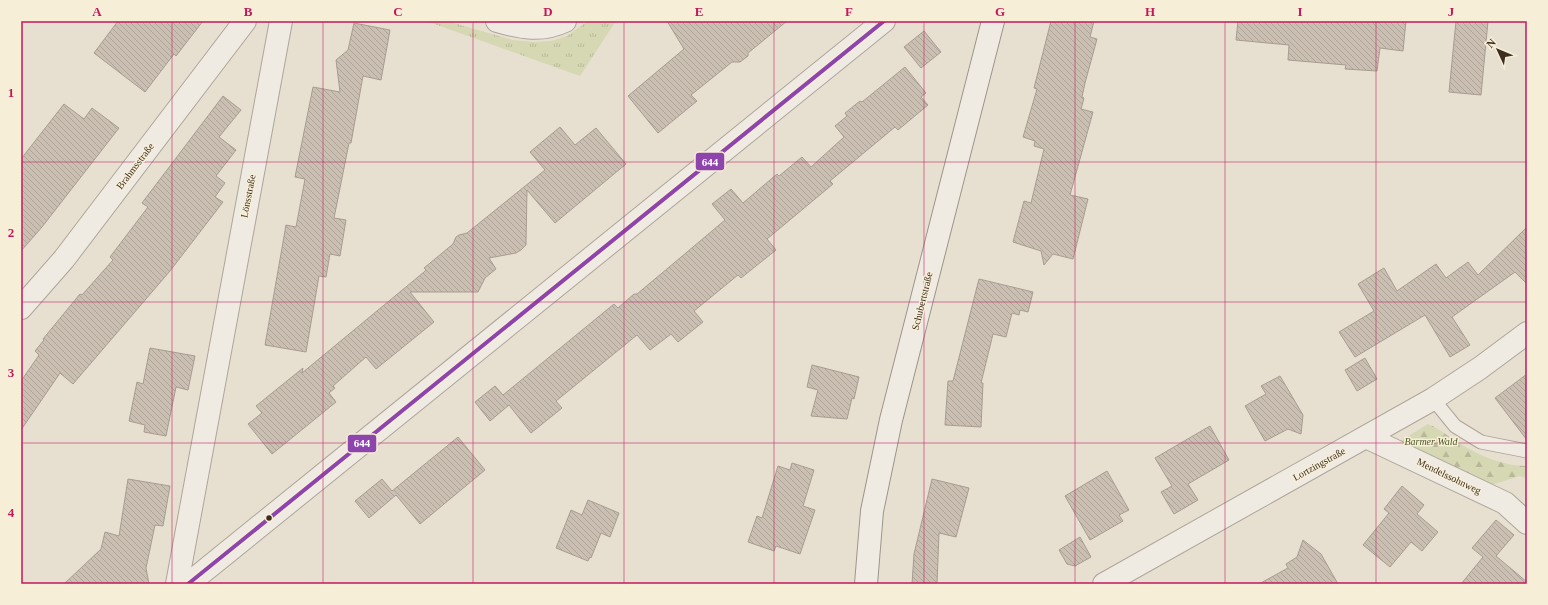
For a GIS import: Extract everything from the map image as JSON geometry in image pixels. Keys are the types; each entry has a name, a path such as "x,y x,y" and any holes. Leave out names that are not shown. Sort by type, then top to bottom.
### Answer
{"street":[{"name":"Brahmsstraße","path":"21,308 64,259 245,21"},
{"name":"Lönsstraße","path":"176,584 281,21"},
{"path":"497,21 516,26 541,29 565,21"},
{"path":"188,584 884,21"},
{"name":"Schubertstraße","path":"866,584 872,511 891,420 993,21"},
{"name":"Lortzingstraße","path":"1104,584 1433,399 1480,368 1527,333"},
{"name":"Mendelssohnweg","path":"1366,437 1505,503 1527,523"}],"lane":[{"path":"1433,399 1455,426 1481,442 1527,451"}],"green space":[{"path":"426,21 447,21 513,40 535,42 551,41 567,36 588,21 616,21 580,76"},
{"name":"Barmer Wald","path":"1428,424 1462,445 1489,458 1508,464 1527,466 1527,479 1520,476 1491,485 1397,443"}],"building":[{"path":"118,21 203,21 176,56 174,54 145,92 94,53"},
{"path":"667,21 787,21 748,53 748,56 740,62 732,62 691,95 697,101 658,133 628,96 684,49"},
{"path":"1051,21 1094,21 1090,37 1097,39 1085,83 1082,97 1084,98 1081,109 1093,112 1070,195 1088,199 1073,259 1053,254 1044,265 1041,251 1013,242 1024,201 1031,203 1044,149 1034,146 1035,141 1023,137 1037,89 1034,88"},
{"path":"1238,21 1406,21 1403,51 1380,48 1377,71 1345,69 1346,65 1288,60 1289,45 1236,40"},
{"path":"1456,21 1488,21 1481,95 1449,92"},
{"path":"354,23 390,30 381,80 363,76 351,143 349,143 334,218 346,220 340,256 330,254 326,277 319,276 306,352 265,345 286,225 296,227 305,179 295,177 313,87 340,92 336,60 348,50"},
{"path":"924,31 941,52 921,68 904,47"},
{"path":"905,67 926,93 921,97 928,105 898,130 895,127 830,181 833,184 767,239 776,250 741,278 738,275 694,311 703,322 678,342 671,334 650,350 637,335 556,401 562,408 531,433 509,405 490,421 475,402 495,386 503,395 614,304 618,308 634,294 637,294 725,220 712,204 731,189 743,203 777,174 779,176 802,157 811,167 844,137 835,126 847,116 845,113 860,101 862,102"},
{"path":"223,96 241,110 219,137 236,150 216,176 225,183 215,197 223,202 170,271 73,384 60,373 21,430 21,381 39,355 35,351 80,294 82,295 113,260 110,257 148,207 142,203"},
{"path":"64,104 84,119 92,108 119,128 42,227 21,251 21,159"},
{"path":"560,127 575,145 596,128 626,164 555,223 527,190 526,245 516,253 489,258 496,269 485,278 478,292 410,292 434,322 376,369 366,357 333,386 335,388 329,393 336,402 272,454 248,424 262,413 256,406 303,368 302,373 424,272 426,270 424,268 453,244 456,237 467,233 545,170 530,152"},
{"path":"1527,227 1527,284 1515,272 1452,317 1470,345 1450,357 1425,315 1355,357 1339,332 1374,311 1358,284 1384,268 1397,291 1436,264 1446,278 1468,262 1478,275"},
{"path":"979,279 1033,292 1028,312 1020,310 1019,315 1012,313 1006,337 993,334 981,383 983,383 981,427 945,425 948,381 953,381"},
{"path":"150,348 195,356 188,390 176,387 166,436 144,432 145,425 129,421 137,382 143,384"},
{"path":"1365,358 1377,379 1357,391 1345,370"},
{"path":"812,365 859,377 854,399 852,398 847,419 811,416 818,390 807,387"},
{"path":"1527,374 1527,440 1495,398"},
{"path":"1280,376 1303,415 1301,434 1288,429 1265,441 1245,406 1266,394 1261,386"},
{"path":"1210,426 1229,460 1188,484 1198,500 1174,514 1161,492 1172,486 1155,458"},
{"path":"458,437 485,470 420,524 396,495 369,518 355,501 382,479 392,491"},
{"path":"792,463 814,470 803,506 815,510 800,554 776,546 774,551 748,542 757,516 762,518 778,466 790,470"},
{"path":"1107,471 1129,510 1119,515 1123,521 1090,540 1065,496"},
{"path":"128,479 170,486 163,526 155,525 146,568 149,584 64,584 101,549 105,532 119,536"},
{"path":"932,479 969,488 956,537 939,533 937,584 912,584 914,554"},
{"path":"1402,486 1424,505 1417,514 1438,532 1422,551 1411,542 1390,567 1363,545 1389,513 1384,509"},
{"path":"588,500 619,513 610,537 601,533 591,558 590,557 588,561 556,548 571,510 582,515"},
{"path":"1496,520 1514,535 1496,556 1527,582 1527,584 1461,584 1483,557 1472,548"},
{"path":"1080,537 1091,557 1075,566 1067,564 1059,550"},
{"path":"1303,540 1321,554 1338,584 1259,584 1288,568 1286,564 1297,557"}],"transit line":[{"name":"644","path":"188,584 884,21"}]}
